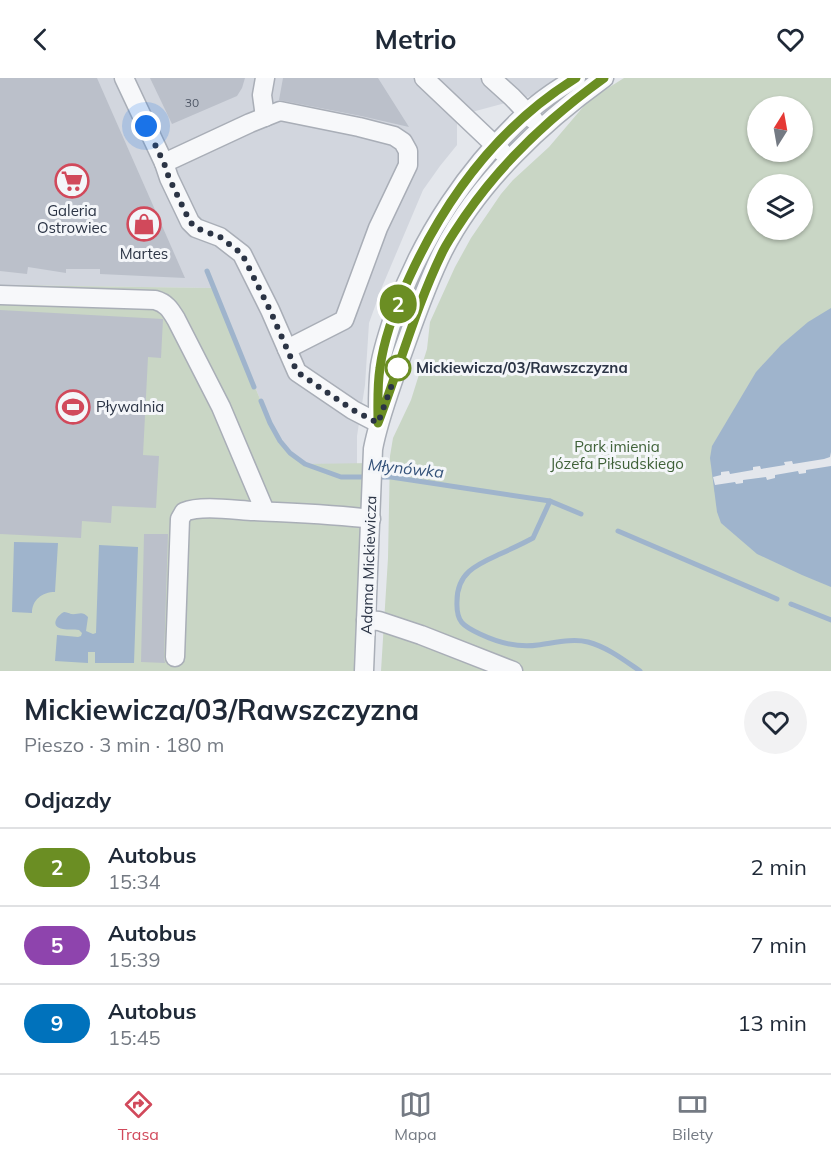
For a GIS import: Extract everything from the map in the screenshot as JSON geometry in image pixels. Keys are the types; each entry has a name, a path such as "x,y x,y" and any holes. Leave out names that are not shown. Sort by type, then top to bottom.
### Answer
{"street":[{"path":"124,78 190,222 196,228 220,237 242,254 297,372 353,410 378,423"},
{"path":"265,78 262,95 265,117"},
{"path":"424,78 510,159"},
{"name":"Adama Mickiewicza","path":"378,423 377,392 380,366 388,333 402,295 431,234 445,210 495,145 553,85 576,78"},
{"name":"Adama Mickiewicza","path":"364,671 373,449 378,423 419,309 444,249 477,199 510,159 541,129 604,78"},
{"path":"496,80 541,129"},
{"path":"164,163 280,111 359,127 394,136 403,142 408,151 408,165 378,228 344,320 286,349"},
{"path":"475,127 513,126"},
{"path":"475,127 475,169"},
{"path":"0,295 155,300 164,303 176,319 220,407 265,511"},
{"path":"176,657 180,519 184,512 192,509 265,511 335,514 371,519"},
{"path":"366,620 379,621 422,635 513,671"}],"shaded area":[{"path":"0,78 563,78 542,93 457,116 457,145 423,190 369,323 365,385 357,436 357,467 305,464 290,453 280,441 270,423 214,288 0,285"}],"green space":[{"name":"Park imienia Józefa Piłsudskiego","path":"624,78 831,78 831,671 381,671 388,558 390,456 393,438 411,400 427,349 430,322 471,238 513,180 549,147 589,100"},
{"path":"0,285 214,288 270,423 290,453 306,464 372,463 364,671 0,671"}],"water":[{"path":"831,308 831,587 757,554 721,523 717,512 710,458 712,446 756,372 781,345 808,322"},
{"path":"14,542 58,543 55,592 46,593 39,598 32,608 32,613 12,612"},
{"path":"99,545 138,547 134,663 95,663 95,652 88,652 88,663 55,661 57,635 78,637 82,633 79,630 59,628 55,624 61,614 64,612 84,614 88,617 86,631 96,633"}],"pier":[{"path":"831,452 831,466 806,470 806,473 799,474 798,471 775,475 775,478 767,480 766,477 743,480 743,483 715,485 713,477 721,475 721,472 729,471 730,474 753,470 753,467 760,466 761,469 785,465 784,462 792,461 793,464 824,459 830,457"}],"building":[{"name":"Galeria Ostrowiec","path":"0,78 97,78 185,278 100,274 100,269 66,269 66,273 28,267 27,274 0,271"},
{"path":"150,78 245,78 237,96 172,124"},
{"path":"283,78 378,78 409,127 279,100"},
{"name":"Pływalnia","path":"0,310 163,319 161,358 148,357 143,455 159,456 156,508 112,506 111,523 82,521 81,538 0,534"},
{"path":"144,534 168,534 165,663 141,662"}],"waterway":[{"name":"Młynówka","path":"207,271 254,387"},
{"name":"Młynówka","path":"261,401 280,441 290,453 305,464 341,477 391,477 550,501 581,514"},
{"path":"550,501 533,538 484,561 465,576 458,591 459,619 474,631 509,644 531,646 569,641 595,644 609,650 640,671"},
{"name":"Młynówka","path":"618,531 777,599"},
{"name":"Młynówka","path":"791,604 831,620"}],"bus line":[{"name":"2","path":"576,78 534,107 495,145 461,187 431,234 402,295 388,333 380,366 377,392 378,423 423,299 444,249 458,226 510,159 563,109 604,78"}],"place":[{"name":"Galeria Ostrowiec","path":"72,181"},
{"name":"Martes","path":"144,224"},
{"name":"Mickiewicza/03/Rawszczyzna","path":"398,368"},
{"name":"Pływalnia","path":"73,407"}],"route":[{"path":"146,126 190,222 196,228 220,237 242,254 297,372 353,410 378,423 398,368"}]}
